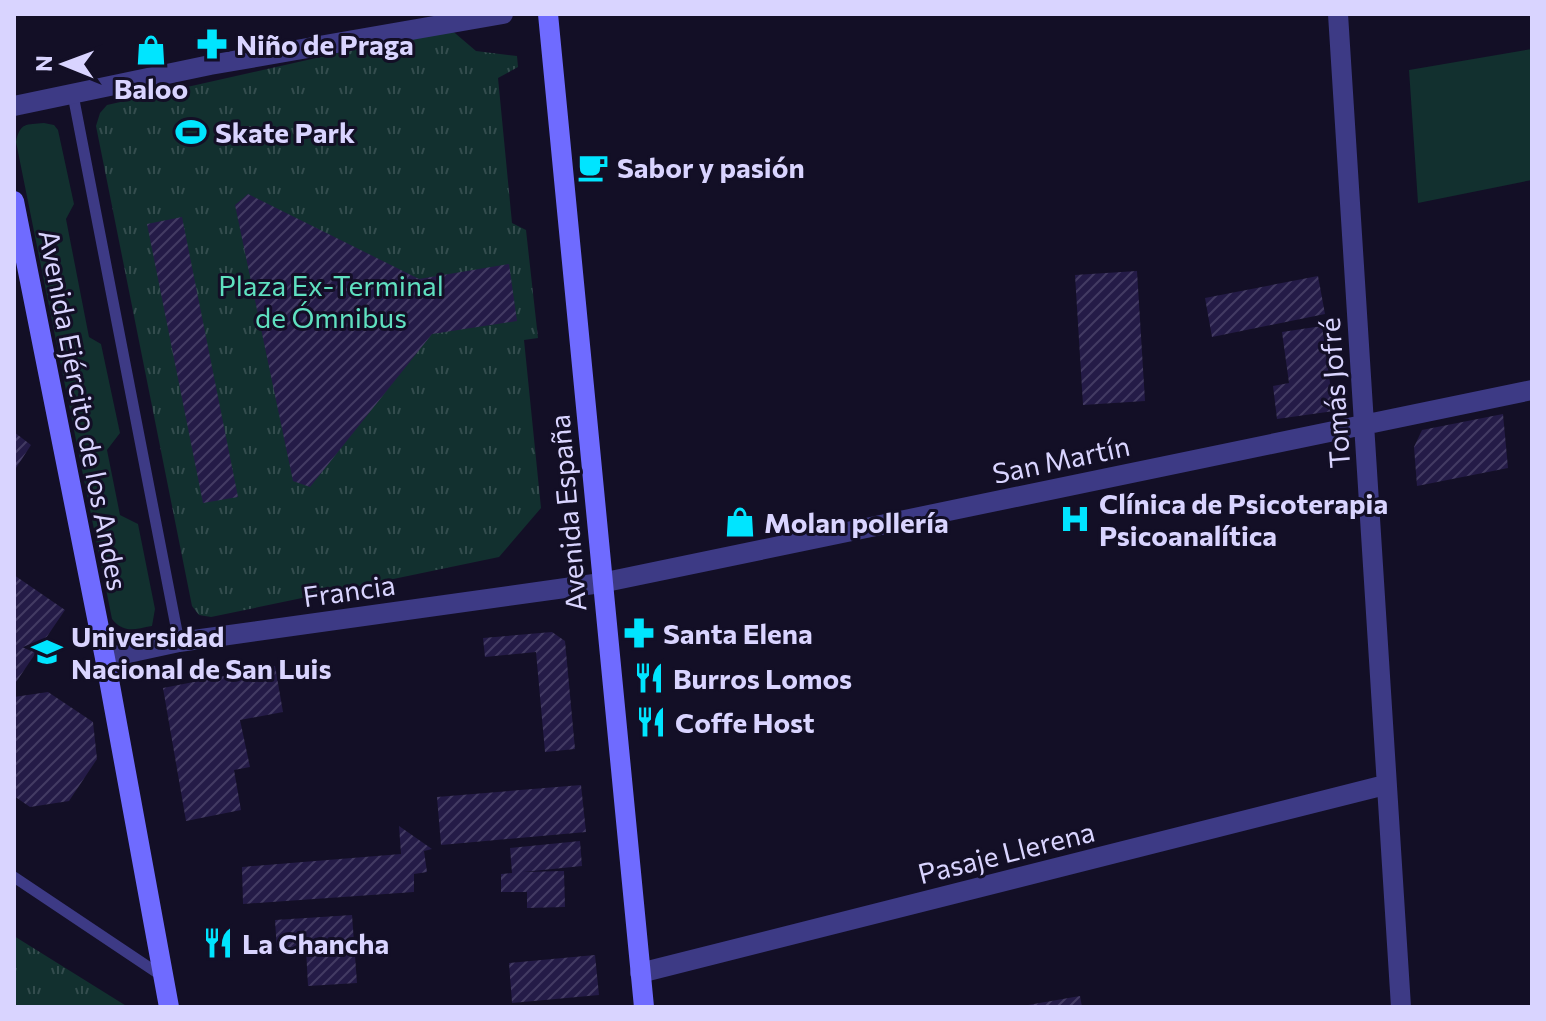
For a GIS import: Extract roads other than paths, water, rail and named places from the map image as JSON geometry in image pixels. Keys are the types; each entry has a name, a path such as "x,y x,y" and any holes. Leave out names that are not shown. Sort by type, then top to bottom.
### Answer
{"main road":[{"name":"Avenida España","path":"548,14 644,1007"},
{"name":"Avenida Ejército de los Andes","path":"14,201 105,658 169,1007"}],"street":[{"path":"14,106 210,65 503,14"},
{"name":"Tomás Jofré","path":"1338,14 1401,1007"},
{"name":"San Martín","path":"601,583 1532,390"},
{"name":"Francia","path":"105,658 179,642 601,583"},
{"name":"Pasaje Llerena","path":"640,973 1385,785"}],"lane":[{"path":"73,95 179,642"},
{"path":"14,877 162,977"}],"place":[{"name":"Niño de Praga","path":"212,44"},
{"name":"Baloo","path":"151,50"},
{"name":"Skate Park","path":"191,132"},
{"name":"Sabor y pasión","path":"593,167"},
{"name":"Clínica de Psicoterapia Psicoanalítica","path":"1075,519"},
{"name":"Molan pollería","path":"740,522"},
{"name":"Santa Elena","path":"639,633"},
{"name":"Universidad Nacional de San Luis","path":"47,652"},
{"name":"Burros Lomos","path":"649,678"},
{"name":"Coffe Host","path":"651,722"},
{"name":"La Chancha","path":"218,943"}],"park label":[{"name":"Plaza Ex-Terminal de Ómnibus","path":"331,301"}]}
